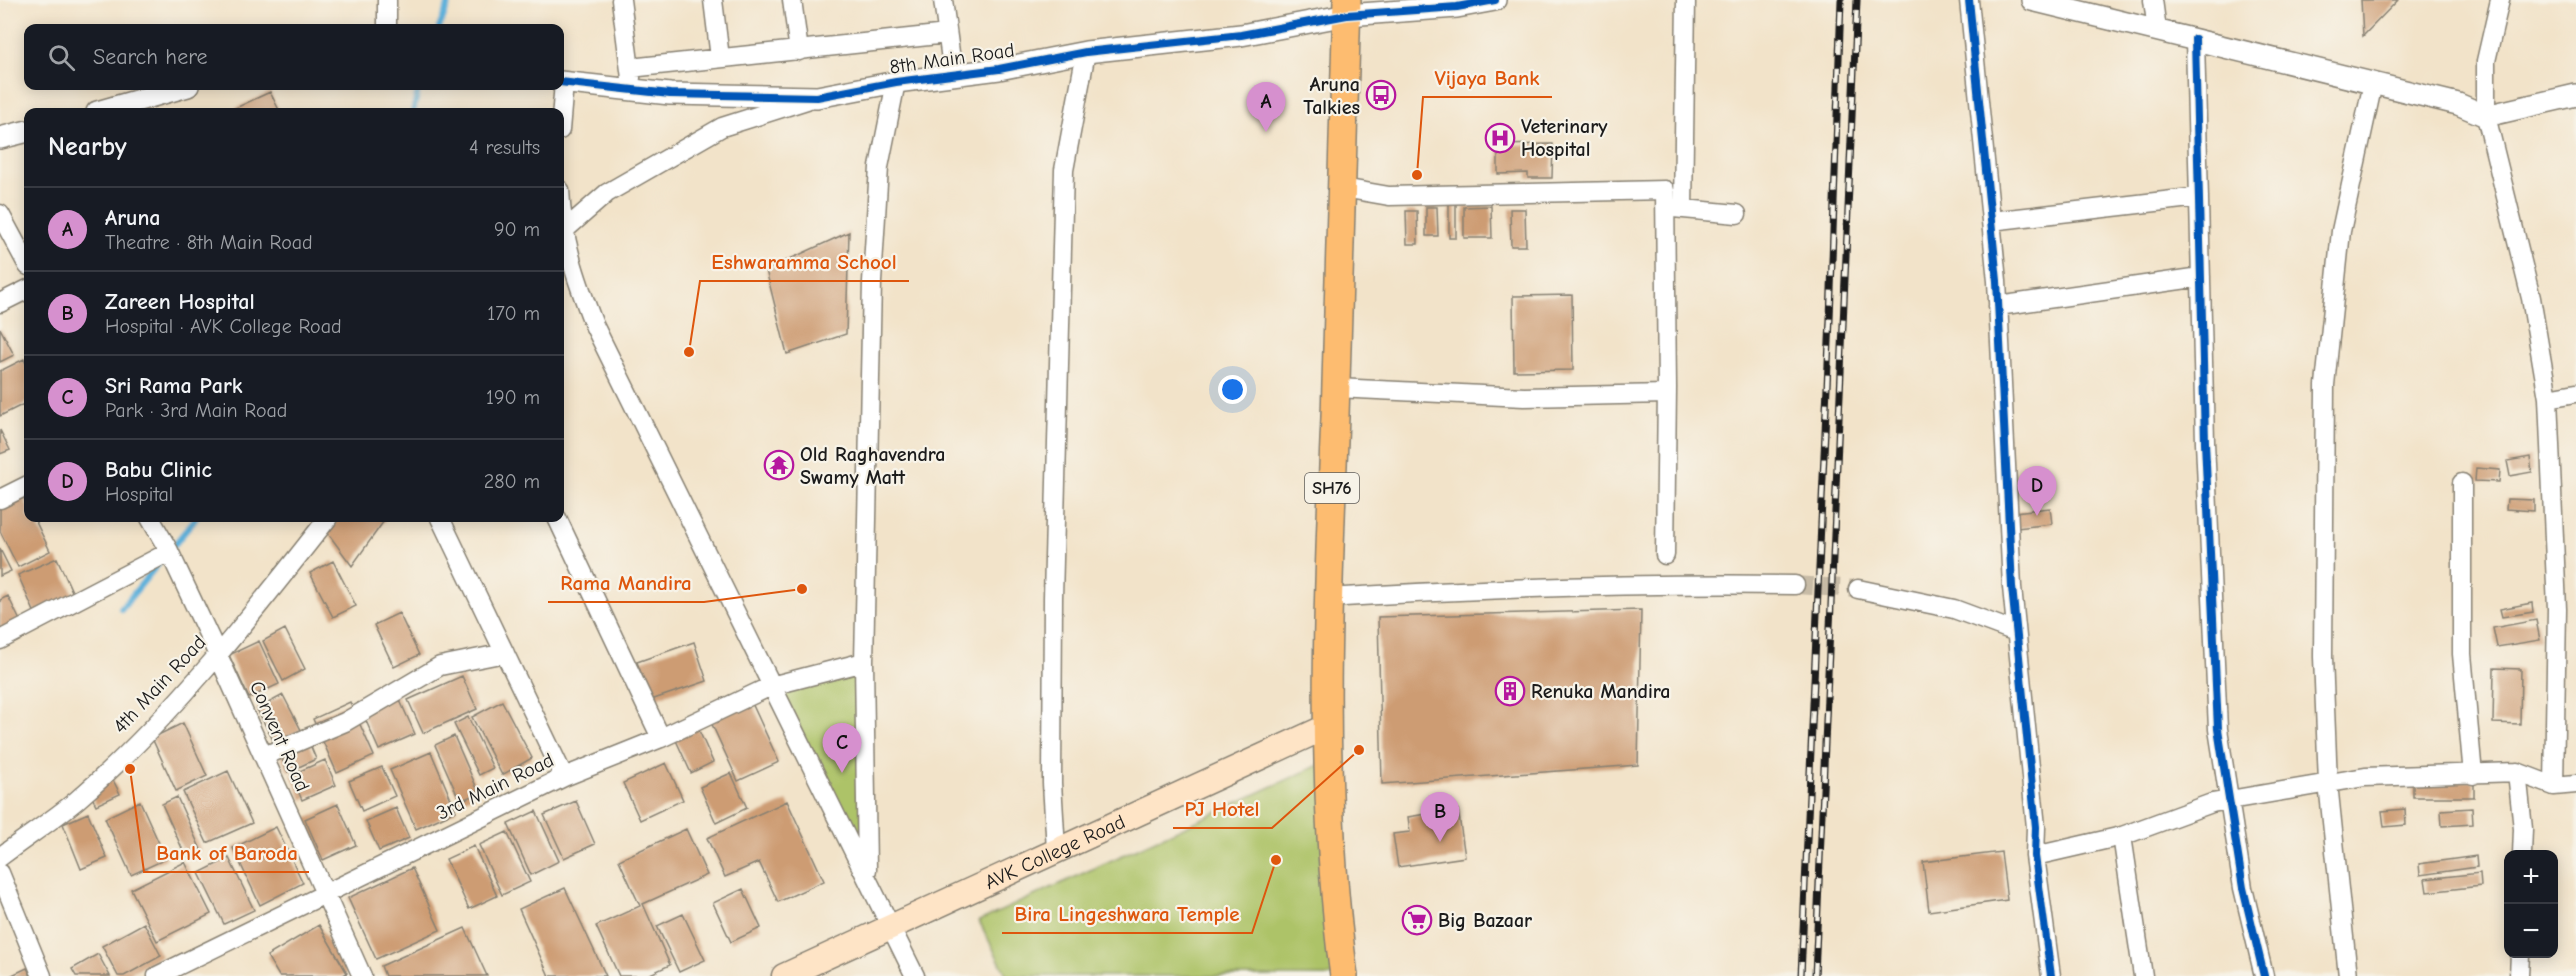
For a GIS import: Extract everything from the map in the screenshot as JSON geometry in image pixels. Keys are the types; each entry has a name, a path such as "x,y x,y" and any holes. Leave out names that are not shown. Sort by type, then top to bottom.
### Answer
{"main road":[{"name":"SH76","path":"1344,976 1329,828 1326,728 1327,598 1343,188 1347,7"},
{"name":"AVK College Road","path":"784,976 1056,849 1326,728"}],"street":[{"path":"387,0 387,24"},
{"path":"621,0 633,90"},
{"path":"713,0 720,58"},
{"path":"792,0 799,51"},
{"path":"943,0 953,75"},
{"name":"8th Main Road","path":"564,83 670,94 817,97 1086,52 1241,35 1347,7 1458,7 1496,0"},
{"path":"1683,209 1686,0"},
{"path":"1969,0 1998,306 2016,632 2036,827 2035,856 2051,976"},
{"path":"2032,0 2458,104 2486,116 2576,95"},
{"path":"2153,0 2157,30"},
{"path":"2500,0 2486,61 2486,116 2531,298 2548,398 2557,609 2554,786"},
{"path":"630,68 947,34"},
{"path":"2195,39 2210,586 2218,729 2243,888 2264,976"},
{"path":"1056,849 1052,783 1053,609 1064,182 1086,52"},
{"path":"867,877 864,662 872,282 879,167 896,82"},
{"path":"2348,976 2328,783 2324,657 2325,385 2341,231 2373,83"},
{"path":"111,108 174,90"},
{"path":"561,108 562,90"},
{"path":"564,230 607,193 722,127 817,97"},
{"path":"0,138 24,132"},
{"path":"1343,188 1389,196 1665,190 1667,394 1665,555"},
{"path":"1991,221 2199,196"},
{"path":"1665,208 1737,214"},
{"path":"0,214 24,259"},
{"path":"564,239 571,265 594,325 915,976"},
{"path":"1998,306 2201,277"},
{"path":"0,303 24,291"},
{"path":"1336,388 1524,397 1667,394"},
{"path":"2548,398 2576,393"},
{"path":"2462,483 2462,654 2473,775"},
{"path":"0,499 24,487"},
{"name":"Convent Road","path":"152,522 218,655 362,976"},
{"name":"4th Main Road","path":"0,857 77,800 169,710 218,655 325,522"},
{"path":"442,522 564,777"},
{"path":"559,522 661,738"},
{"path":"0,640 169,552"},
{"path":"1327,598 1433,591 1661,584 1795,585"},
{"path":"1858,589 1954,609 2016,632"},
{"path":"264,756 345,722 440,666 505,653"},
{"name":"3rd Main Road","path":"157,976 564,777 661,738 771,686 864,662"},
{"path":"2035,856 2122,836 2212,803 2366,777 2517,772 2554,786 2576,784"},
{"path":"2517,772 2523,829 2522,850"},
{"path":"2122,836 2143,976"},
{"path":"0,873 42,976"},
{"path":"2519,976 2520,958"}],"green space":[{"path":"860,668 863,854 781,692"},
{"path":"1321,764 1347,976 1007,976 979,921"}],"building":[{"path":"2361,0 2398,0 2363,36"},
{"path":"270,92 278,108 236,108"},
{"path":"1553,144 1552,178 1528,178 1528,173 1498,174 1498,145"},
{"path":"1449,204 1456,204 1456,238 1449,238"},
{"path":"1491,206 1492,238 1464,238 1464,207"},
{"path":"1426,207 1437,207 1438,236 1426,236"},
{"path":"1510,209 1525,209 1526,246 1511,246"},
{"path":"1406,211 1417,211 1418,244 1407,244"},
{"path":"849,232 846,334 787,354 766,270"},
{"path":"1572,295 1573,370 1514,371 1513,296"},
{"path":"0,328 14,355 0,362"},
{"path":"24,359 24,404 0,416 0,371"},
{"path":"0,430 10,450 0,454"},
{"path":"2530,457 2532,472 2510,476 2507,461"},
{"path":"2476,468 2500,470 2499,482 2475,481"},
{"path":"21,492 24,498 24,522 36,522 50,551 18,567 0,531 0,502"},
{"path":"2507,499 2534,500 2534,511 2506,509"},
{"path":"2050,508 2052,524 2017,528 2015,512"},
{"path":"336,522 383,522 352,566 327,532"},
{"path":"0,549 11,571 0,576"},
{"path":"57,558 79,607 40,625 18,575"},
{"path":"333,561 356,606 333,617 310,573"},
{"path":"8,596 26,633 0,644 0,600"},
{"path":"2532,603 2533,612 2502,617 2500,609"},
{"name":"Renuka Mandira","path":"1641,610 1638,765 1382,784 1378,617"},
{"path":"399,613 419,655 394,667 374,625"},
{"path":"2536,620 2540,640 2497,647 2493,628"},
{"path":"285,629 305,669 283,681 263,641"},
{"path":"259,641 279,684 249,698 229,655"},
{"path":"694,642 707,681 651,700 637,662"},
{"path":"2494,668 2521,669 2520,724 2493,723"},
{"path":"462,676 477,709 423,733 408,700"},
{"path":"394,687 415,734 379,750 358,703"},
{"path":"283,695 301,730 275,744 257,709"},
{"path":"502,701 532,758 502,775 472,717"},
{"path":"751,701 779,762 738,781 710,720"},
{"path":"350,702 374,756 337,773 313,719"},
{"path":"468,717 493,768 479,775 454,724"},
{"path":"183,723 207,776 176,791 152,738"},
{"path":"697,726 713,762 691,773 674,736"},
{"path":"306,735 316,759 288,772 277,748"},
{"path":"454,736 479,793 460,801 435,745"},
{"path":"431,752 456,811 416,829 390,770"},
{"path":"325,760 336,785 302,800 291,775"},
{"path":"666,763 683,800 640,820 623,783"},
{"path":"382,767 395,796 362,811 349,781"},
{"path":"108,770 120,794 96,805 84,781"},
{"path":"228,771 252,823 207,843 183,792"},
{"path":"731,773 747,808 716,823 700,787"},
{"path":"2413,780 2474,781 2474,797 2413,797"},
{"path":"177,797 201,850 186,857 162,804"},
{"path":"140,801 166,859 131,875 105,818"},
{"path":"576,801 595,844 564,858 544,815"},
{"path":"787,801 824,881 778,902 759,862 725,877 707,838"},
{"path":"338,804 356,845 323,860 305,819"},
{"path":"396,808 409,838 379,851 366,821"},
{"path":"2472,808 2473,824 2442,826 2441,810"},
{"path":"1458,809 1465,857 1398,867 1393,834 1410,832 1408,817"},
{"path":"2405,809 2406,825 2384,827 2382,811"},
{"path":"536,811 559,861 531,875 508,824"},
{"path":"88,813 107,858 81,869 63,824"},
{"path":"276,827 303,883 260,905 233,848"},
{"path":"686,829 707,875 643,904 670,965 646,976 619,976 596,926 640,906 619,860"},
{"path":"507,832 530,882 502,895 479,845"},
{"path":"474,846 497,896 469,909 446,859"},
{"path":"2001,852 2007,900 1929,911 1923,862"},
{"path":"2476,856 2477,867 2420,875 2419,864"},
{"path":"229,858 254,910 224,924 199,873"},
{"path":"185,862 211,914 157,941 131,889"},
{"path":"412,868 440,930 376,959 348,898"},
{"path":"2480,873 2481,886 2427,892 2425,879"},
{"path":"565,888 606,976 549,976 519,909"},
{"path":"743,889 761,928 731,942 713,903"},
{"path":"683,914 705,960 679,972 657,926"},
{"path":"144,923 161,956 124,976 118,976 102,946"},
{"path":"319,925 347,973 342,976 279,976 267,956"},
{"path":"465,928 487,976 385,976 381,966"},
{"path":"98,954 110,976 76,976 72,969"},
{"path":"27,968 31,976 10,976"}],"waterway":[{"path":"441,24 450,0"},
{"path":"414,108 418,90"},
{"path":"170,550 193,522"},
{"path":"121,609 158,564"}],"tunnel":[{"path":"1795,585 1858,589"}],"railway":[{"path":"1801,976 1830,319 1841,0"},
{"path":"1815,976 1857,0"}],"cycle path":[{"path":"564,82 670,94 817,97 896,82 999,69 1086,52 1241,35 1347,15 1457,7 1495,0"},
{"path":"1969,0 1997,281 2012,587 2036,827 2035,856 2051,976"},
{"path":"2195,39 2205,442 2218,729 2243,888 2264,976"}],"place":[{"name":"Aruna Talkies","path":"1381,95"},
{"name":"Aruna","path":"1266,132"},
{"name":"Veterinary Hospital","path":"1500,138"},
{"name":"Vijaya Bank","path":"1417,175"},
{"name":"Eshwaramma School","path":"689,352"},
{"name":"Old Raghavendra Swamy Matt","path":"779,465"},
{"name":"Babu Clinic","path":"2037,516"},
{"name":"Rama Mandira","path":"802,589"},
{"name":"Renuka Mandira","path":"1510,691"},
{"name":"PJ Hotel","path":"1359,750"},
{"name":"Bank of Baroda","path":"130,769"},
{"name":"Sri Rama Park","path":"842,773"},
{"name":"Zareen Hospital","path":"1440,842"},
{"name":"Bira Lingeshwara Temple","path":"1276,860"},
{"name":"Big Bazaar","path":"1417,920"}]}
